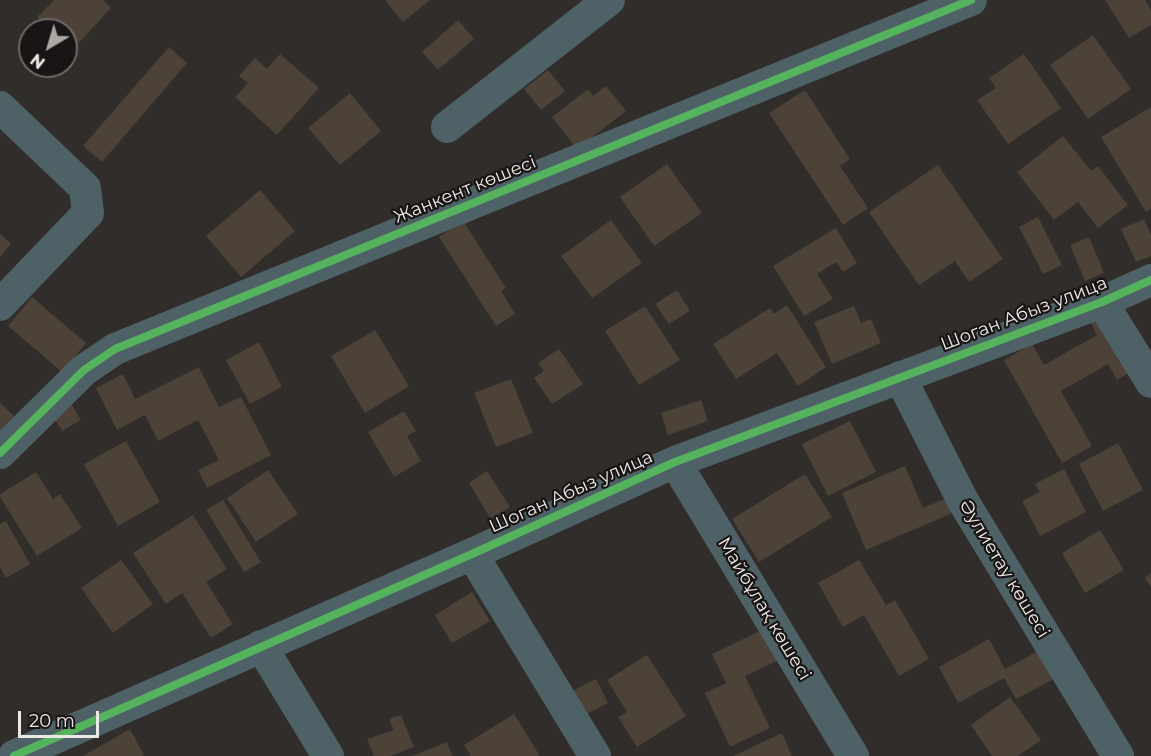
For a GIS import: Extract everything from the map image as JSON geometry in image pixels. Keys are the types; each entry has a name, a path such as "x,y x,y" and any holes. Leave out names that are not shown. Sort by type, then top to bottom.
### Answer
{"street":[{"path":"447,126 609,0"},
{"name":"Жанкент көшесі","path":"0,453 84,370 115,349 971,0"},
{"path":"0,107 85,188 88,213 0,305"},
{"name":"Шоган Абыз улица","path":"14,756 63,747 261,646 675,462 1102,302 1151,280"},
{"path":"1102,302 1151,382"},
{"name":"Әулиетау көшесі","path":"900,377 963,501 1118,756"},
{"name":"Майбұлақ көшесі","path":"675,462 853,756"},
{"path":"472,554 595,756"},
{"path":"261,646 328,756"}],"building":[{"path":"54,0 103,0 111,8 78,44 78,18 37,17"},
{"path":"385,0 430,0 403,22"},
{"path":"1105,0 1145,0 1151,10 1151,25 1129,38"},
{"path":"458,20 474,39 438,70 422,52"},
{"path":"1093,35 1131,89 1088,119 1050,65"},
{"path":"169,47 187,63 102,162 83,146"},
{"path":"280,54 319,88 277,135 235,97 248,83 239,76 255,58 267,69"},
{"path":"1024,54 1061,108 1008,144 977,100 996,88 989,78"},
{"path":"548,70 565,91 541,110 524,89"},
{"path":"606,86 626,111 577,149 552,117 588,89 593,96"},
{"path":"805,90 850,159 840,166 868,208 843,225 769,113"},
{"path":"350,93 381,131 340,165 308,128"},
{"path":"1151,107 1151,209 1146,212 1101,137"},
{"path":"1063,136 1091,171 1098,166 1128,205 1098,228 1078,202 1054,220 1017,172"},
{"path":"667,164 702,213 654,246 620,197"},
{"path":"938,165 1003,259 969,282 955,261 919,285 869,212"},
{"path":"260,190 295,231 241,277 206,236"},
{"path":"1038,217 1062,265 1043,274 1019,227"},
{"path":"1144,219 1151,235 1151,256 1136,262 1121,229"},
{"path":"611,220 642,263 592,298 561,256"},
{"path":"463,221 506,288 501,291 515,314 496,326 439,237"},
{"path":"836,228 857,263 843,272 836,262 817,274 833,299 804,316 773,266"},
{"path":"0,234 11,244 0,257"},
{"path":"1089,237 1104,273 1085,281 1070,245"},
{"path":"677,290 690,311 669,324 655,304"},
{"path":"32,297 86,343 62,372 8,326"},
{"path":"787,305 826,367 798,386 777,353 736,379 713,344 770,308 774,314"},
{"path":"645,306 680,360 639,385 605,331"},
{"path":"854,306 861,323 871,319 881,343 832,364 814,322"},
{"path":"1099,314 1131,372 1117,380 1108,364 1061,391 1092,446 1062,463 1004,360 1032,344 1044,365 1097,335 1089,320"},
{"path":"375,330 409,386 365,413 331,356"},
{"path":"259,342 282,387 250,404 226,360"},
{"path":"559,349 583,384 552,404 534,378 544,371 538,363"},
{"path":"199,367 219,407 241,397 271,455 207,488 198,470 219,460 198,420 158,441 145,415 117,430 96,388 123,374 135,399"},
{"path":"511,379 533,433 496,447 474,393"},
{"path":"69,400 81,420 62,431 50,411"},
{"path":"701,400 708,421 668,435 661,413"},
{"path":"0,403 14,416 0,431"},
{"path":"404,411 416,431 407,436 421,461 394,477 368,432"},
{"path":"850,421 876,472 828,496 802,444"},
{"path":"126,441 160,502 118,526 84,464"},
{"path":"1118,443 1143,490 1103,511 1079,464"},
{"path":"905,466 923,508 949,497 955,512 866,550 842,493"},
{"path":"1064,469 1086,512 1040,536 1022,501 1040,492 1035,484"},
{"path":"268,470 298,514 256,542 227,498"},
{"path":"487,471 510,507 491,519 469,483"},
{"path":"36,472 53,499 60,494 82,528 37,556 0,497 0,494"},
{"path":"805,474 832,517 759,562 732,519"},
{"path":"223,500 261,562 244,572 206,510"},
{"path":"193,515 227,569 206,582 233,624 211,638 182,593 166,604 133,553"},
{"path":"6,521 30,564 6,578 0,567 0,524"},
{"path":"1100,530 1124,570 1085,593 1062,553"},
{"path":"121,560 153,604 113,633 81,588"},
{"path":"859,560 886,605 895,600 929,659 899,676 864,615 843,627 818,583"},
{"path":"1151,573 1151,587 1145,578"},
{"path":"472,592 490,621 452,643 435,615"},
{"path":"764,629 779,660 745,676 770,728 730,747 705,693 726,683 712,654"},
{"path":"989,639 1005,669 1038,651 1054,679 1016,699 1004,678 958,703 939,667"},
{"path":"647,655 686,716 637,747 618,717 627,712 607,680"},
{"path":"596,679 608,703 585,715 572,691"},
{"path":"1010,697 1041,740 1018,756 992,756 971,725"},
{"path":"514,714 540,756 471,756 464,745"},
{"path":"401,715 414,747 390,756 374,756 367,739 394,730 389,719"},
{"path":"130,729 144,755 83,756"},
{"path":"782,733 792,756 733,756"},
{"path":"447,742 453,756 412,756"}],"cycle path":[{"path":"0,453 84,370 115,349 971,0"},
{"path":"14,756 675,462 1102,302 1151,280"}]}
